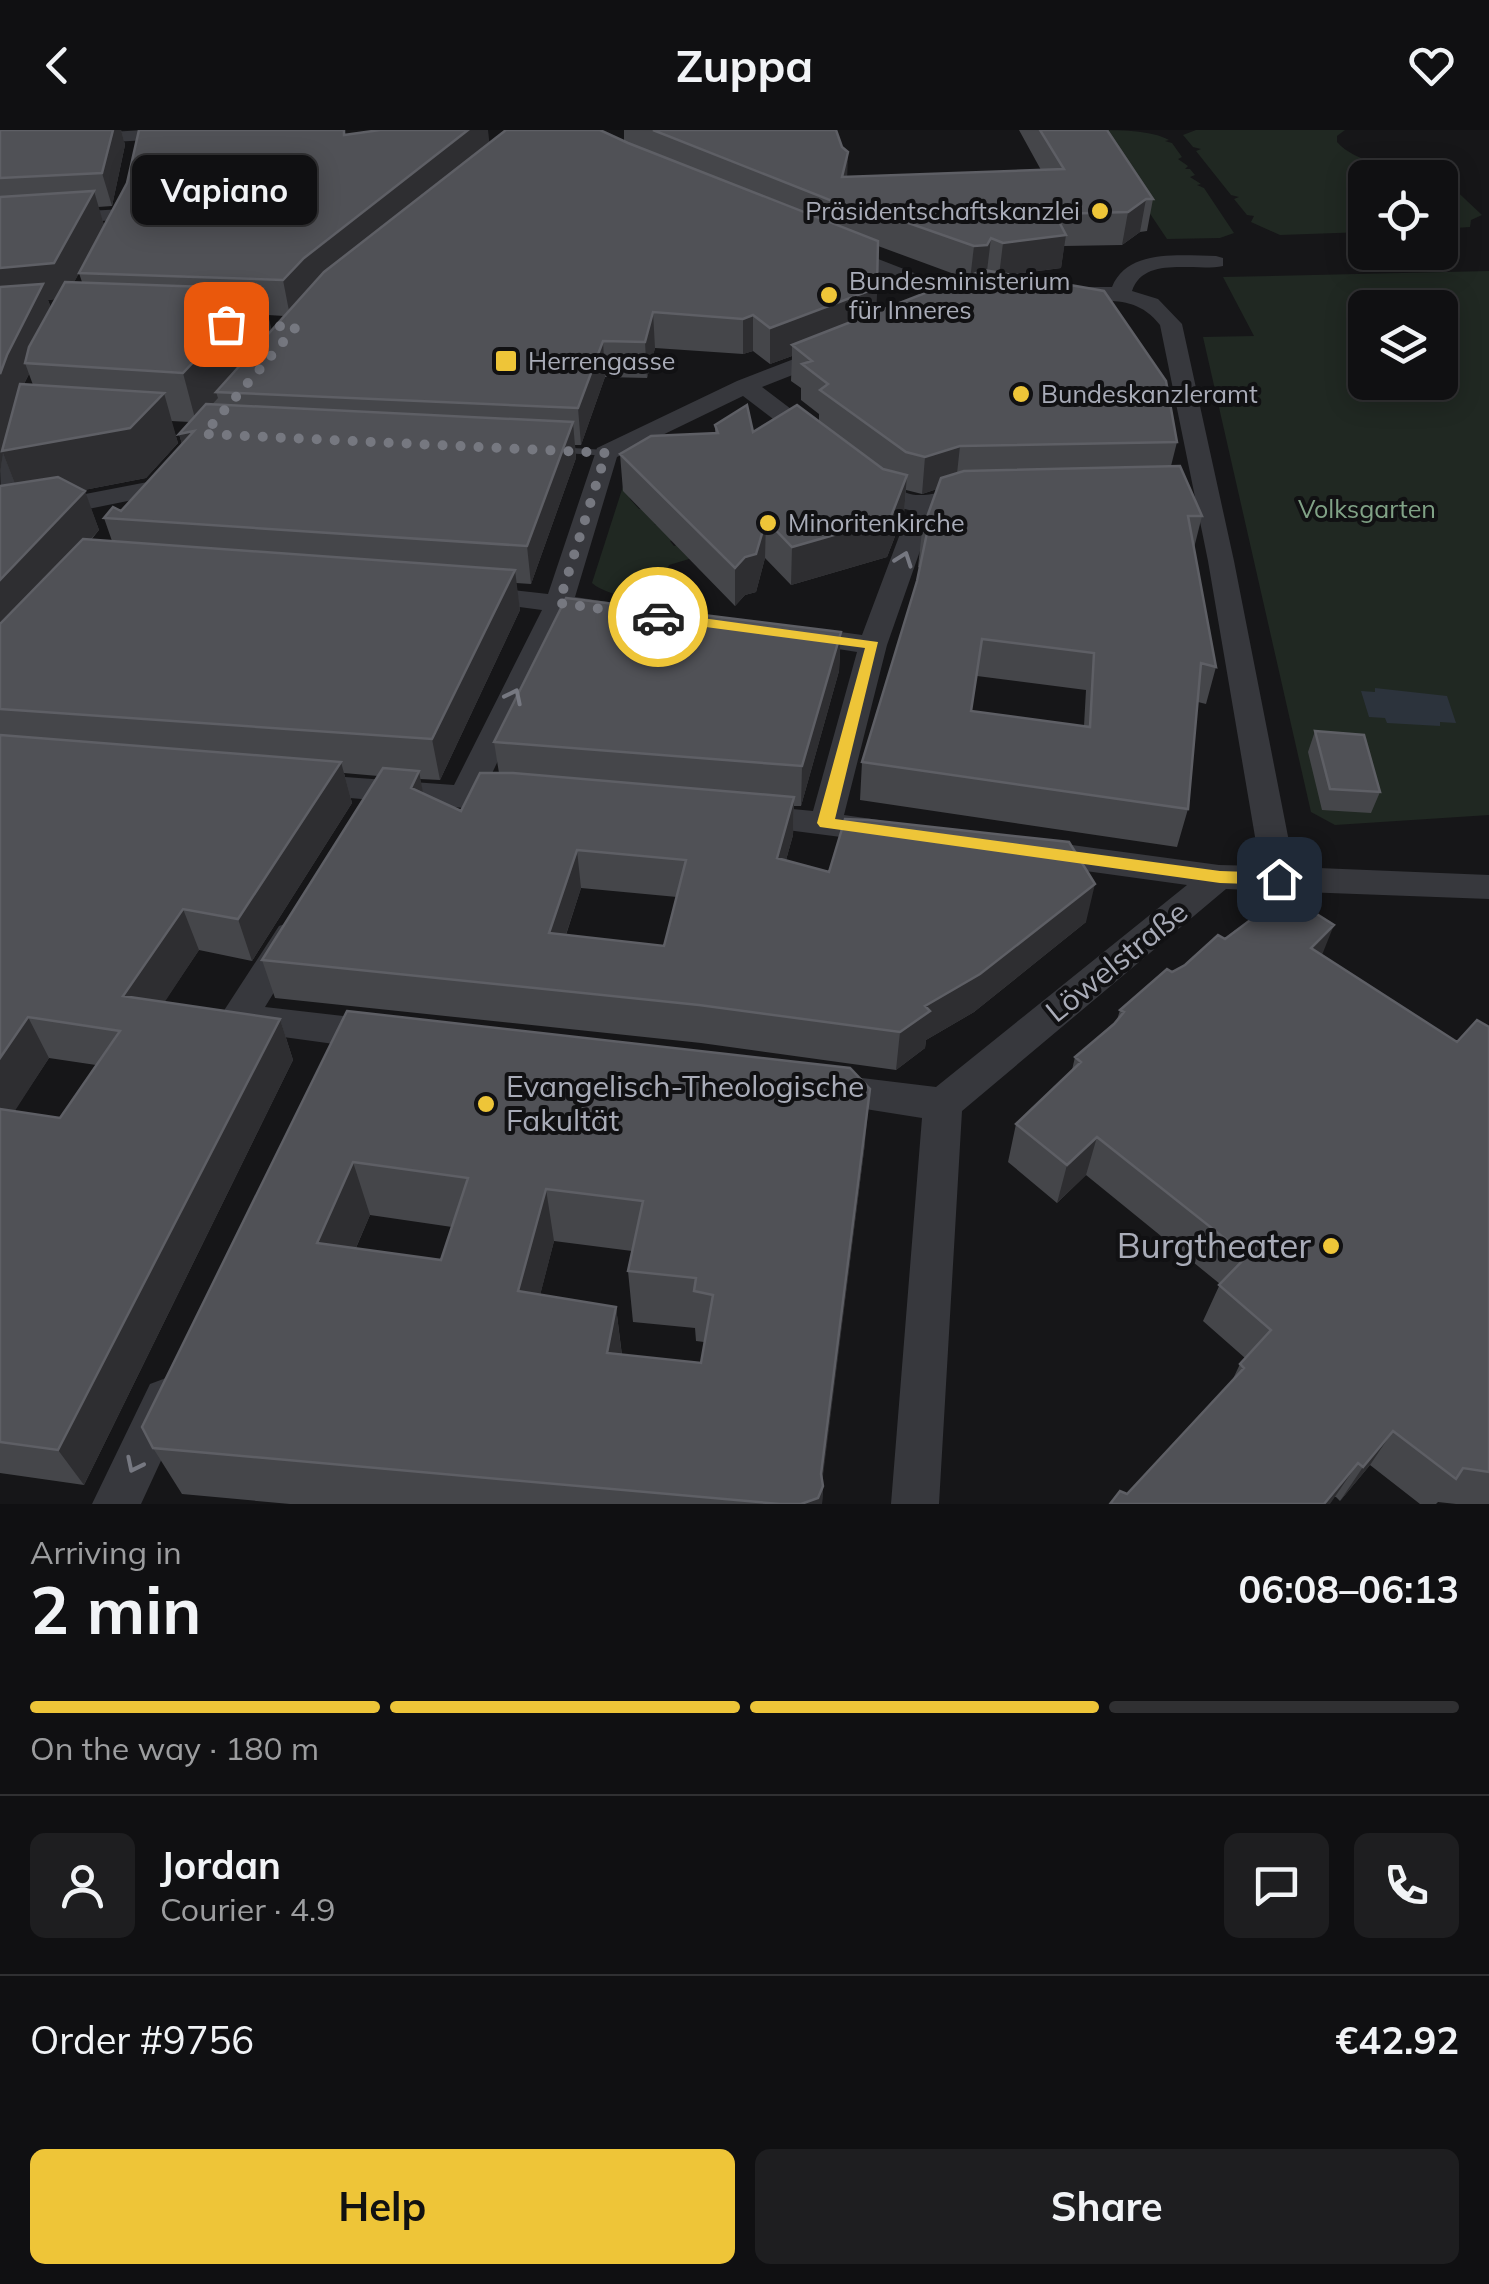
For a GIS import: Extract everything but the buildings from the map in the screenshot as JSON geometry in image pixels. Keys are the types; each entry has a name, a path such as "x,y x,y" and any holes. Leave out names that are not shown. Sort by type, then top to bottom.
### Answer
{"street":[{"path":"0,144 138,144 228,130"},
{"path":"0,222 122,214"},
{"path":"811,238 914,290 1006,294"},
{"path":"1120,294 1121,283 1132,270 1161,263 1216,262"},
{"path":"942,308 969,292"},
{"path":"1044,293 1120,294 1145,301 1162,311 1174,337 1279,879"},
{"path":"464,798 559,603 606,453 778,373 843,337 755,360"},
{"path":"746,386 892,498 923,506 966,494"},
{"path":"30,418 1,518 158,488"},
{"path":"127,523 179,463"},
{"path":"1177,490 1205,489"},
{"path":"826,823 873,645 923,506"},
{"path":"446,592 637,614"},
{"path":"774,632 873,645"},
{"path":"274,783 464,798 538,797"},
{"path":"362,822 380,791"},
{"path":"730,814 912,835"},
{"path":"1008,848 1220,877 1489,887"},
{"name":"Löwelstraße","path":"944,1104 1220,877"},
{"path":"310,904 238,1019 423,1041"},
{"path":"326,1072 345,1032"},
{"path":"790,1086 944,1104 915,1504"},
{"path":"116,1504 188,1356"}],"lane":[{"path":"536,450 606,453"}],"green space":[{"path":"1094,130 1144,132 1169,140 1165,141 1172,143 1182,157 1178,159 1188,166 1185,169 1195,175 1190,177 1201,184 1197,185 1204,188 1234,233 1220,238 1167,239"},
{"path":"1196,130 1345,130 1337,136 1337,142 1368,160 1348,160 1348,233 1280,235 1251,222 1254,216 1247,215 1234,199 1239,197 1231,195 1196,151 1201,149 1193,147 1183,135"},
{"path":"1458,192 1482,215 1471,220 1470,227 1458,228"},
{"name":"Volksgarten","path":"1489,271 1489,815 1335,825 1311,812 1203,337 1254,336 1223,277"},
{"path":"627,474 630,499 639,509 654,508 667,520 654,525 670,524 683,537 670,541 674,546 687,542 689,559 669,565 659,588 648,597 622,596 592,583"}],"shaded area":[{"path":"1375,688 1447,696 1456,723 1387,723 1385,718 1369,717 1361,691 1375,692"}],"way so far":[{"path":"226,324 296,327 204,434 606,453 559,603 658,617"}],"place":[{"name":"Präsidentschaftskanzlei","path":"1100,211"},
{"name":"Bundesministerium für Inneres","path":"829,295"},
{"name":"Vapiano","path":"226,324"},
{"name":"Herrengasse","path":"506,361"},
{"name":"Bundeskanzleramt","path":"1021,394"},
{"name":"Minoritenkirche","path":"768,523"},
{"name":"Evangelisch-Theologische Fakultät","path":"486,1104"},
{"name":"Burgtheater","path":"1331,1246"}],"route":[{"path":"658,617 873,645 826,823 1220,877 1279,879"}]}
